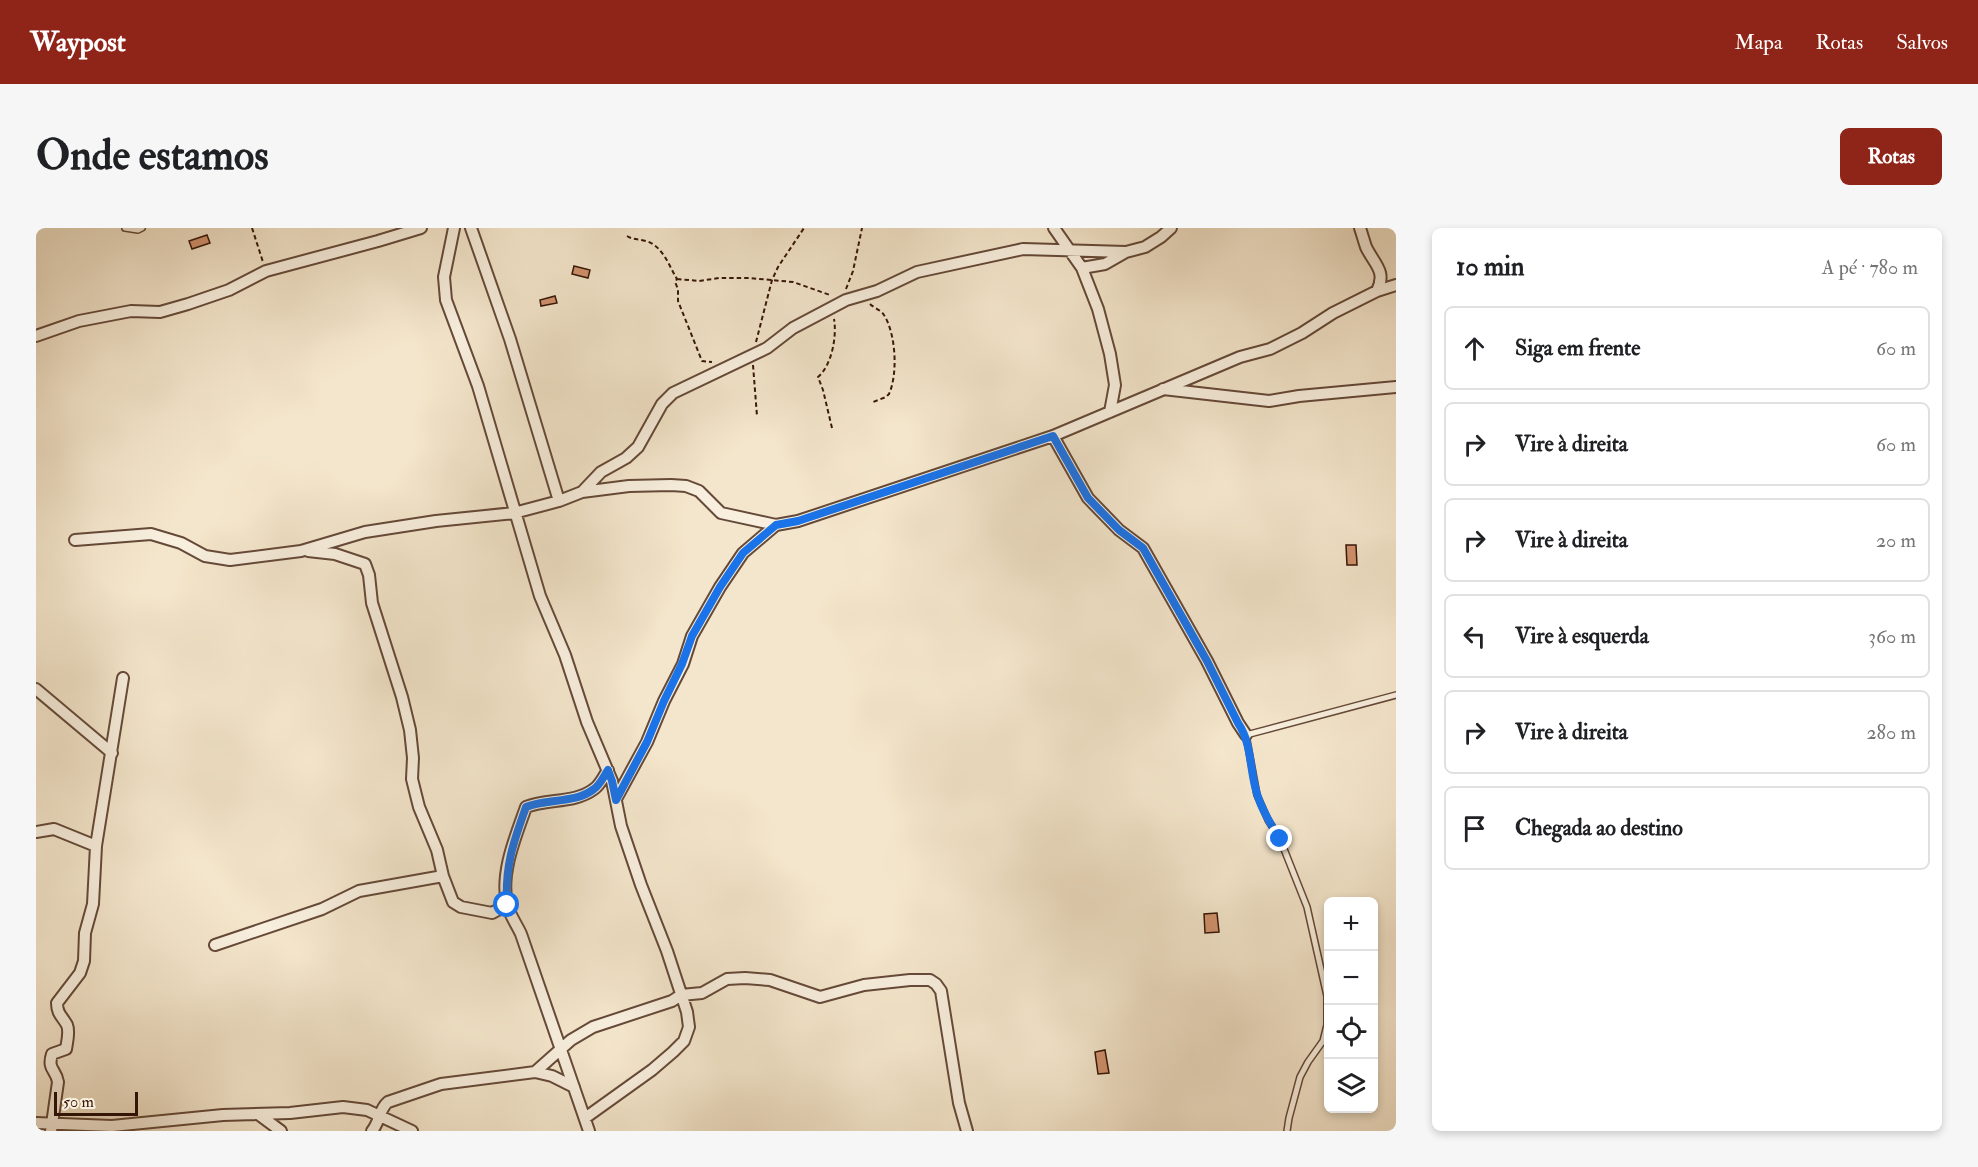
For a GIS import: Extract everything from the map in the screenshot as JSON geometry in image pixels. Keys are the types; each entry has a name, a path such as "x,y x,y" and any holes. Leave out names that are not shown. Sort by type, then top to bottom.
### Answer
{"street":[{"path":"36,336 79,321 131,311 160,312 229,290 266,271 378,242 421,228"},
{"path":"454,228 444,277 446,300 478,386 540,596 565,655 586,722 612,781 628,846 668,951 687,1012 689,1027 684,1041 652,1070 585,1118"},
{"path":"471,228 510,339 559,501"},
{"path":"1054,228 1082,268 1098,309 1110,354 1115,385 1110,412"},
{"path":"1082,268 1105,264 1126,252 1145,247 1171,228"},
{"path":"1360,228 1367,249 1374,257 1380,272 1381,282 1377,291"},
{"path":"582,492 601,472 626,459 638,447 662,404 673,393 767,348 793,328 839,304 877,291 917,272 1023,249 1126,252"},
{"path":"75,540 151,534 181,543 205,556 230,560 301,551 365,532 436,521 514,513 559,501 582,492 630,486 686,486 699,491 721,513 776,525 798,521 1053,436 1240,357 1270,349 1302,333 1333,313 1377,291 1396,285"},
{"path":"1163,389 1269,401 1396,387"},
{"path":"1053,436 1088,498 1119,530 1143,548 1246,735"},
{"path":"616,800 647,742 692,636 720,587 743,553 776,525"},
{"path":"301,551 334,554 365,564 369,575 372,603 410,730 413,758 412,779 419,807 437,850 443,876 453,902 461,907 492,913 507,905"},
{"path":"51,1128 58,1082 57,1074 50,1067 50,1061 52,1054 66,1049 68,1030 59,1016 57,1003 80,973 84,961 85,933 93,903 96,846 123,678"},
{"path":"36,689 112,753"},
{"path":"589,1131 521,934 507,905 506,878 509,860 526,807 536,803 578,798 596,788 608,770"},
{"path":"36,832 54,829 96,846"},
{"path":"215,945 322,909 358,891 443,876"},
{"path":"535,1072 571,1040 593,1028 672,1001 681,994 702,993 728,979 770,980 820,997 864,985 930,980 941,991 959,1103 966,1131"},
{"path":"372,1131 378,1125 382,1107 388,1102 441,1084 535,1072 552,1076 574,1087"},
{"path":"36,1123 51,1128 112,1126 223,1115 290,1113 343,1107 367,1110 412,1131"},
{"path":"258,1114 281,1131"}],"lane":[{"path":"125,228 142,228"},
{"path":"1287,1131 1300,1077 1323,1041 1327,1025 1327,996 1307,907 1280,839 1268,820 1257,795 1246,735 1396,695"}],"path":[{"path":"252,228 266,271"},
{"path":"757,416 753,388 753,355 772,280 804,228"},
{"path":"832,428 818,377 830,359 835,333 835,309 853,271 862,228"},
{"path":"627,236 657,246 664,255 677,279 675,282 678,289 678,301 702,362 717,362"}],"building":[{"path":"207,235 210,243 192,249 189,241"},
{"path":"574,266 590,270 588,278 572,274"},
{"path":"555,296 557,303 541,306 540,300"},
{"path":"1346,545 1356,545 1357,565 1347,565"},
{"path":"1217,913 1219,932 1205,933 1204,914"},
{"path":"1105,1050 1109,1073 1098,1074 1095,1052"}],"route":[{"path":"507,905 506,878 509,860 526,807 536,803 578,798 596,788 608,770 616,800 647,742 692,636 743,553 776,525 798,521 873,494 1053,436 1088,498 1119,530 1143,548 1161,577 1246,735 1257,795 1268,820 1280,839"}]}
